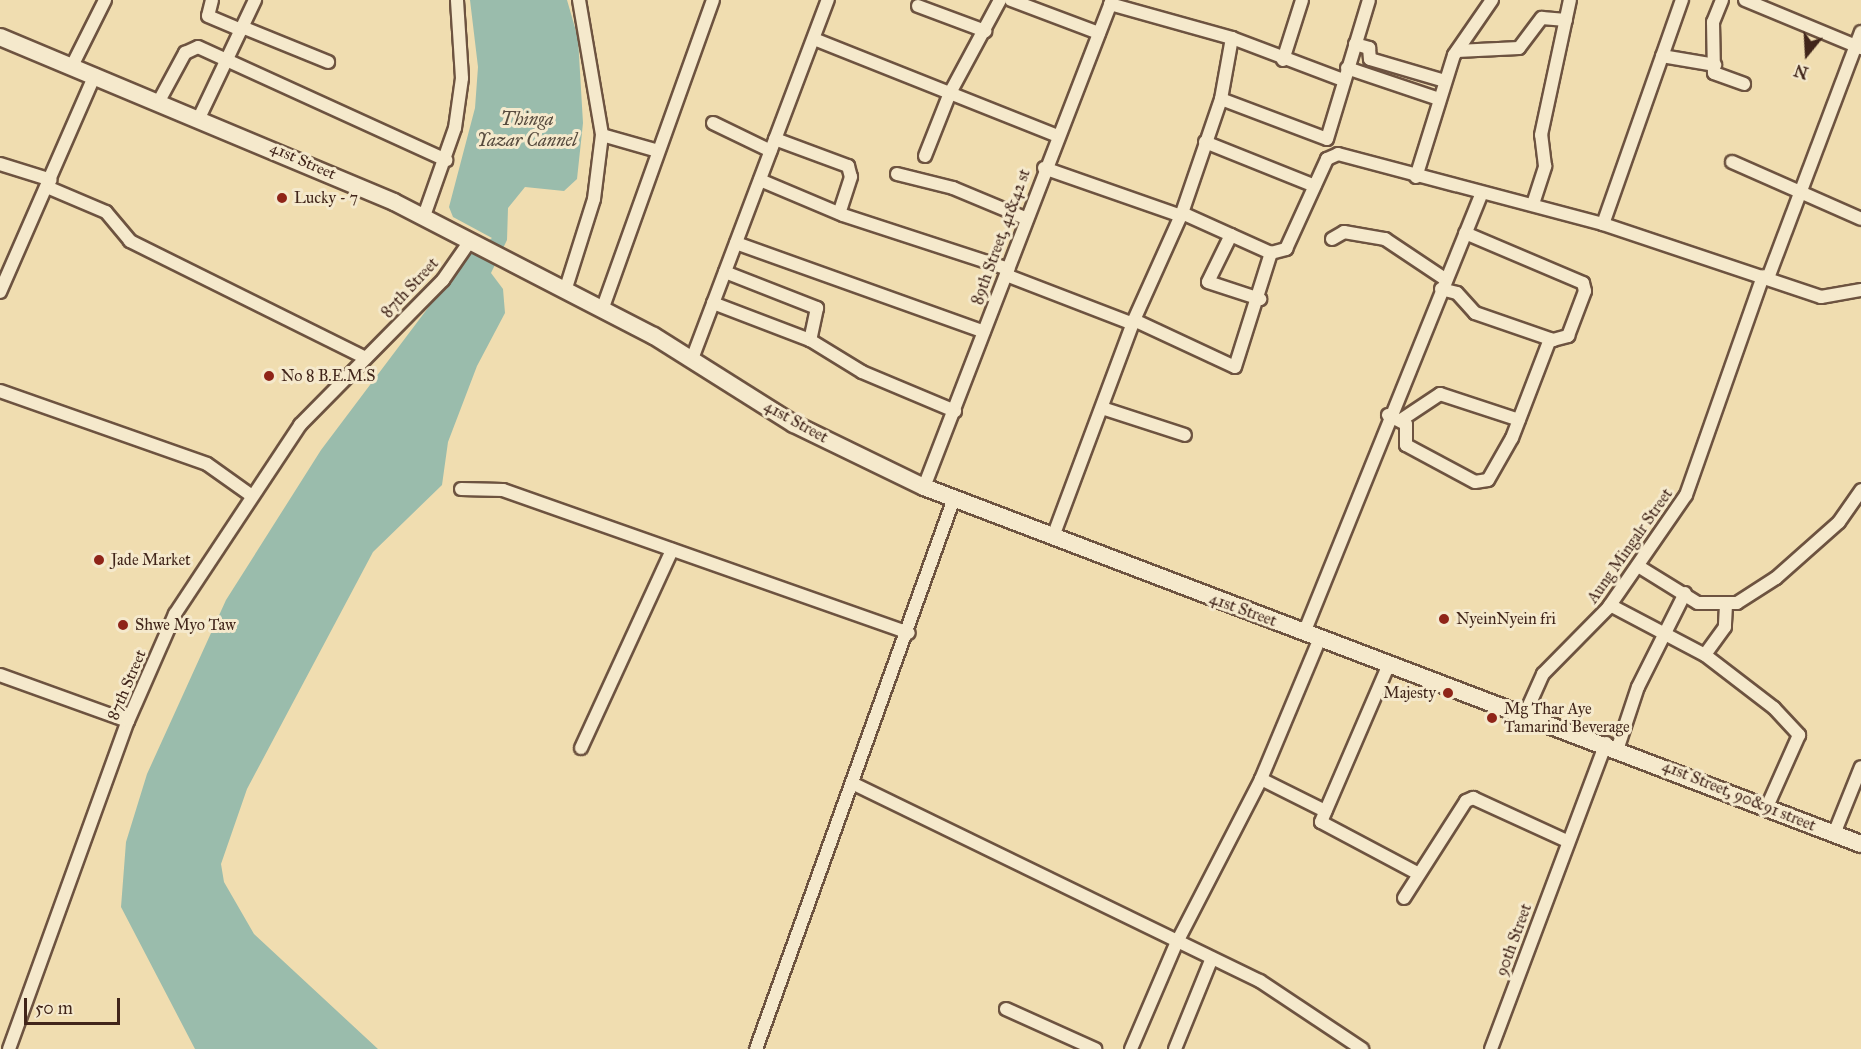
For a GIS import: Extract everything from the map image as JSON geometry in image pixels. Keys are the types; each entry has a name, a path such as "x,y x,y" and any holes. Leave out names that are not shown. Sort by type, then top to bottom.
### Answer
{"main road":[{"name":"41st Street","path":"0,37 159,101 424,216 692,359 794,424 924,487 1054,534 1389,664 1612,745"},
{"name":"41st Street, 90&91 street","path":"1612,745 1861,844"}],"street":[{"path":"72,66 105,0"},
{"path":"212,0 208,16 328,62"},
{"path":"199,118 255,0"},
{"path":"424,216 446,160 462,78 458,0"},
{"path":"565,291 594,199 602,135 579,0"},
{"path":"602,310 713,0"},
{"path":"692,359 828,0"},
{"path":"926,156 950,93 1000,0"},
{"path":"1011,0 1099,33"},
{"path":"1283,60 1302,0"},
{"path":"1044,168 1180,214 1271,253 1287,249 1330,156 1327,139 1369,0"},
{"path":"1416,177 1439,99 1457,51 1492,0"},
{"path":"1533,204 1545,166 1541,135 1570,0"},
{"path":"1603,224 1682,0"},
{"path":"1722,0 1713,22 1717,76 1744,84"},
{"path":"1744,0 1858,47"},
{"path":"1111,2 1232,38 1283,60 1343,80"},
{"name":"89th Street, 41&42 st","path":"924,487 955,411 1044,168 1111,2"},
{"path":"918,6 985,31"},
{"path":"1457,51 1519,48 1542,18 1566,20"},
{"name":"Aung Mingalr Street","path":"1526,712 1543,674 1610,605 1686,495 1765,277 1858,47 1861,32"},
{"path":"1054,534 1133,322 1180,214 1221,99 1232,38"},
{"path":"814,39 1058,136"},
{"path":"1355,44 1369,48 1370,59 1445,81"},
{"path":"159,101 189,48 227,59 446,160"},
{"path":"1662,56 1715,64"},
{"path":"1347,68 1439,99"},
{"path":"0,292 95,75"},
{"path":"1221,99 1327,139"},
{"path":"712,123 773,145 848,166 852,177 839,213"},
{"path":"602,135 658,151"},
{"path":"1205,142 1315,186"},
{"path":"1330,156 1338,154 1481,195 1533,204 1603,224 1821,297 1861,290"},
{"path":"1732,162 1861,219"},
{"path":"0,164 49,184 106,212 130,241 366,358"},
{"path":"897,174 953,189 1025,218"},
{"path":"759,180 839,213 1007,272 1133,322 1234,367 1260,299 1271,253"},
{"path":"1131,1049 1176,944 1261,779 1388,415 1481,195"},
{"path":"1332,239 1344,232 1385,238 1457,293 1475,313 1550,339 1568,336 1586,291 1582,283 1465,233"},
{"path":"1231,235 1208,282 1260,299"},
{"name":"87th Street","path":"9,1049 129,721 175,614 300,425 443,280 472,242"},
{"path":"736,243 984,332"},
{"path":"725,272 817,308 810,340"},
{"path":"713,303 810,340 862,372 955,411"},
{"path":"1401,420 1406,445 1475,482 1495,473 1519,420 1550,339"},
{"path":"0,391 207,464 252,496"},
{"path":"1401,420 1440,394 1519,420"},
{"path":"1102,408 1185,435"},
{"path":"1388,415 1401,420"},
{"path":"461,489 503,490 908,633"},
{"path":"1638,566 1704,605 1726,605 1776,578 1839,522 1861,490"},
{"path":"756,1049 854,784 954,498"},
{"path":"581,748 672,550"},
{"name":"90th Street","path":"1491,1049 1567,841 1685,593"},
{"path":"1610,605 1705,655 1797,730 1792,755 1767,807"},
{"path":"1705,655 1725,627 1726,605"},
{"path":"1389,664 1321,824 1417,873"},
{"path":"0,675 129,721"},
{"path":"1834,834 1861,767"},
{"path":"1261,779 1325,811"},
{"path":"854,784 1176,944 1212,958 1299,1003 1362,1049"},
{"path":"1404,898 1417,873 1473,798 1567,841"},
{"path":"1175,1049 1212,958"},
{"path":"1006,1009 1095,1049"}],"water":[{"name":"Thinga Yazar Cannel","path":"470,0 567,0 578,38 583,123 577,179 564,191 525,187 508,208 507,240 491,273 503,289 505,313 477,366 448,442 442,485 373,552 247,789 221,864 224,882 254,934 378,1049 195,1049 121,907 126,842 147,774 226,600 321,450 467,256 492,238 453,217 449,207 475,108 478,67"}],"place":[{"name":"Lucky - 7","path":"282,198"},
{"name":"No 8 B.E.M.S","path":"269,376"},
{"name":"Jade Market","path":"99,560"},
{"name":"NyeinNyein fri","path":"1444,619"},
{"name":"Shwe Myo Taw","path":"123,625"},
{"name":"Majesty","path":"1448,693"},
{"name":"Mg Thar Aye Tamarind Beverage","path":"1492,718"}]}
